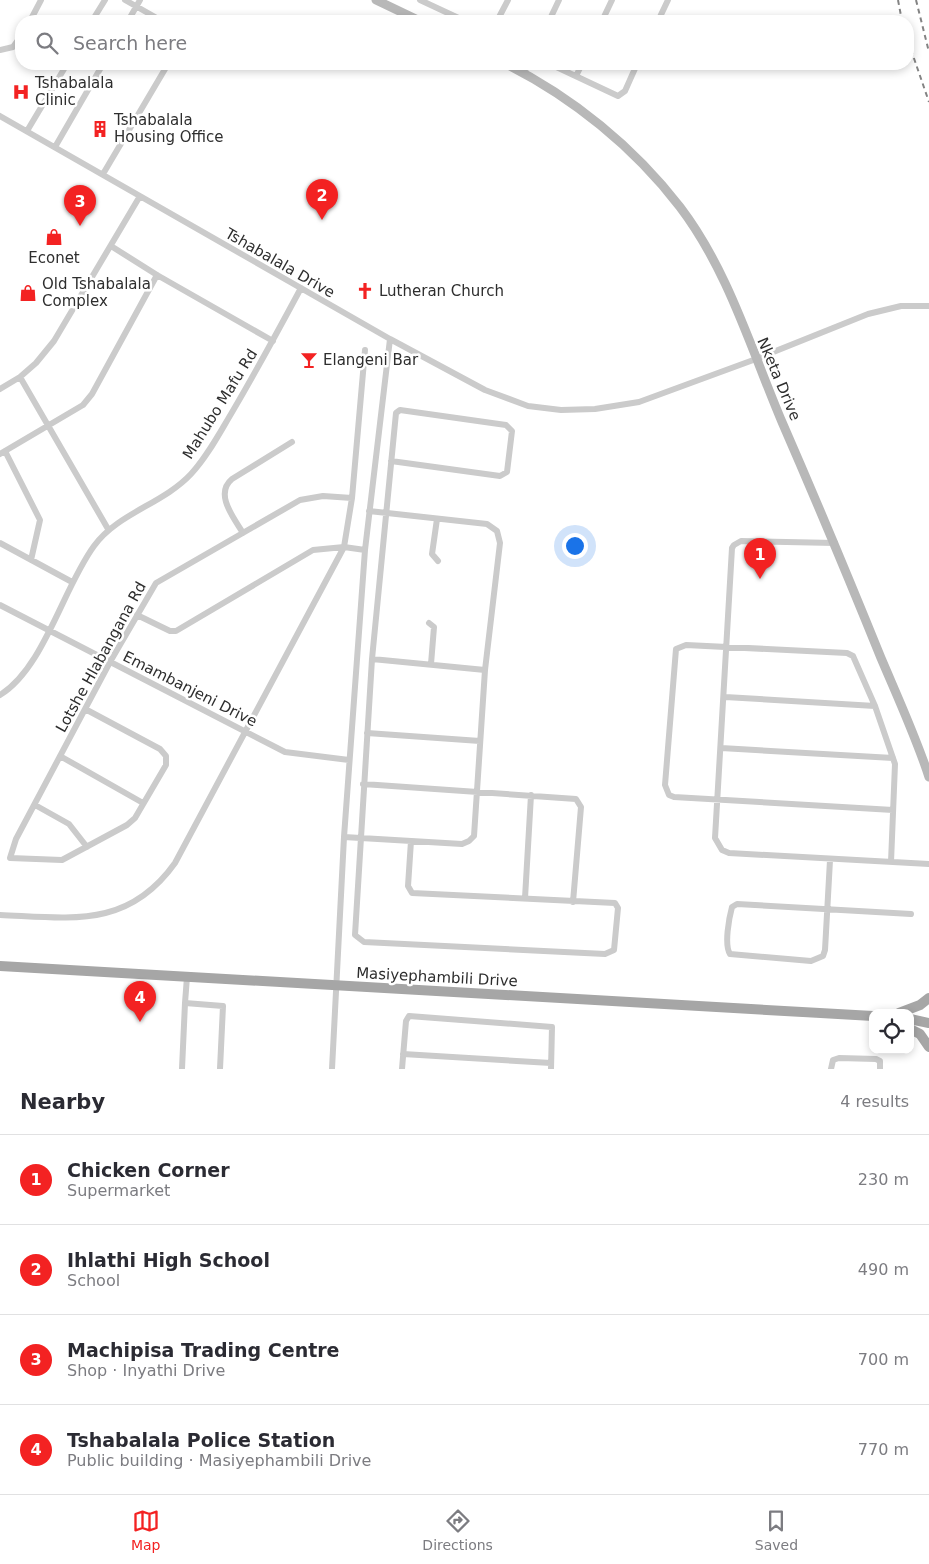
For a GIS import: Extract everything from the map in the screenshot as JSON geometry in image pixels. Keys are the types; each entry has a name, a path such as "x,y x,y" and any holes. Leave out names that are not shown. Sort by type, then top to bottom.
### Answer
{"main road":[{"name":"Masiyephambili Drive","path":"0,966 869,1016"},
{"path":"910,1009 920,1005 929,998"},
{"path":"914,1021 929,1016"},
{"path":"914,1022 929,1023"},
{"path":"914,1026 929,1047"}],"street":[{"path":"33,15 41,0"},
{"path":"96,15 105,0"},
{"path":"125,0 138,3 154,15"},
{"path":"376,0 407,15"},
{"path":"420,0 452,15"},
{"path":"500,15 508,0"},
{"path":"552,15 560,0"},
{"path":"605,15 612,0"},
{"path":"661,15 668,0"},
{"path":"131,15 138,3"},
{"path":"0,50 13,47 15,44"},
{"path":"27,131 63,70"},
{"path":"55,147 100,70"},
{"path":"102,174 164,70"},
{"name":"Nketa Drive","path":"518,70 586,114 635,157 677,203 698,232 718,268 835,543 929,777"},
{"path":"563,70 615,96 622,94 635,70"},
{"path":"576,76 579,70"},
{"name":"Tshabalala Drive","path":"0,116 390,339 502,397 528,406 544,409 595,409 639,402 756,359 868,314 901,306 929,306"},
{"path":"0,389 20,377 36,363 54,341 140,196"},
{"path":"111,246 157,275 273,341"},
{"path":"32,560 40,520 2,453 83,405 92,394 157,275"},
{"name":"Mahubo Mafu Rd","path":"0,695 14,685 24,673 49,629 72,582 92,548 108,529 160,498 192,474 217,436 273,341 301,288"},
{"path":"332,1069 344,837 365,550 390,339"},
{"path":"0,915 88,918 122,909 139,899 166,875 175,863 344,547 352,498 365,350"},
{"path":"20,377 108,529"},
{"path":"391,462 500,476 507,472 512,431 506,425 400,410 396,413 391,462 372,659 355,934 360,940 606,954 613,952 618,905 525,898 412,893 408,886 411,841"},
{"path":"243,533 226,504 224,497 226,485 232,479 292,442"},
{"name":"Lotshe Hlabangana Rd","path":"87,847 62,860 10,858 16,838 87,710 110,662 156,583 300,500 323,496 352,498"},
{"path":"344,837 462,844 469,841 475,830 485,670 500,543 499,535 495,528 487,524 369,512"},
{"path":"437,519 432,554 438,561"},
{"path":"835,543 741,541 734,545 715,838 719,848 725,852 830,860 929,864"},
{"path":"0,543 72,582"},
{"path":"137,615 176,631 308,553 318,549 344,547 365,550"},
{"name":"Emambanjeni Drive","path":"1,607 49,629 285,752 349,760"},
{"path":"429,623 434,627 431,664"},
{"path":"890,862 896,768 875,706 856,660 849,653 683,645 676,649 666,766 666,788 671,796 893,810"},
{"path":"372,659 485,670"},
{"path":"725,697 875,706"},
{"path":"35,805 70,824 87,847 132,822 166,765 164,752 87,710"},
{"path":"367,733 480,741"},
{"path":"722,748 893,758"},
{"path":"60,756 143,803"},
{"path":"364,784 573,798 580,804 573,902"},
{"path":"525,898 531,795"},
{"path":"830,860 828,909 825,952 816,960 730,954 728,950 731,910 734,905 828,909 911,914"},
{"path":"182,1069 187,977"},
{"path":"185,1003 223,1006 220,1069"},
{"path":"402,1069 403,1054 406,1021 409,1016 552,1027 551,1066 403,1054"},
{"path":"831,1069 833,1060 839,1058 876,1059 880,1062 880,1069"}],"railway":[{"path":"898,0 901,15"},
{"path":"916,0 929,52"},
{"path":"914,58 929,102"}],"place":[{"name":"Tshabalala Clinic","path":"21,92"},
{"name":"Tshabalala Housing Office","path":"100,129"},
{"name":"Ihlathi High School","path":"322,220"},
{"name":"Machipisa Trading Centre","path":"80,226"},
{"name":"Econet","path":"54,237"},
{"name":"Lutheran Church","path":"365,291"},
{"name":"Old Tshabalala Complex","path":"28,293"},
{"name":"Elangeni Bar","path":"309,360"},
{"name":"Chicken Corner","path":"760,579"},
{"name":"Tshabalala Police Station","path":"140,1022"}]}
